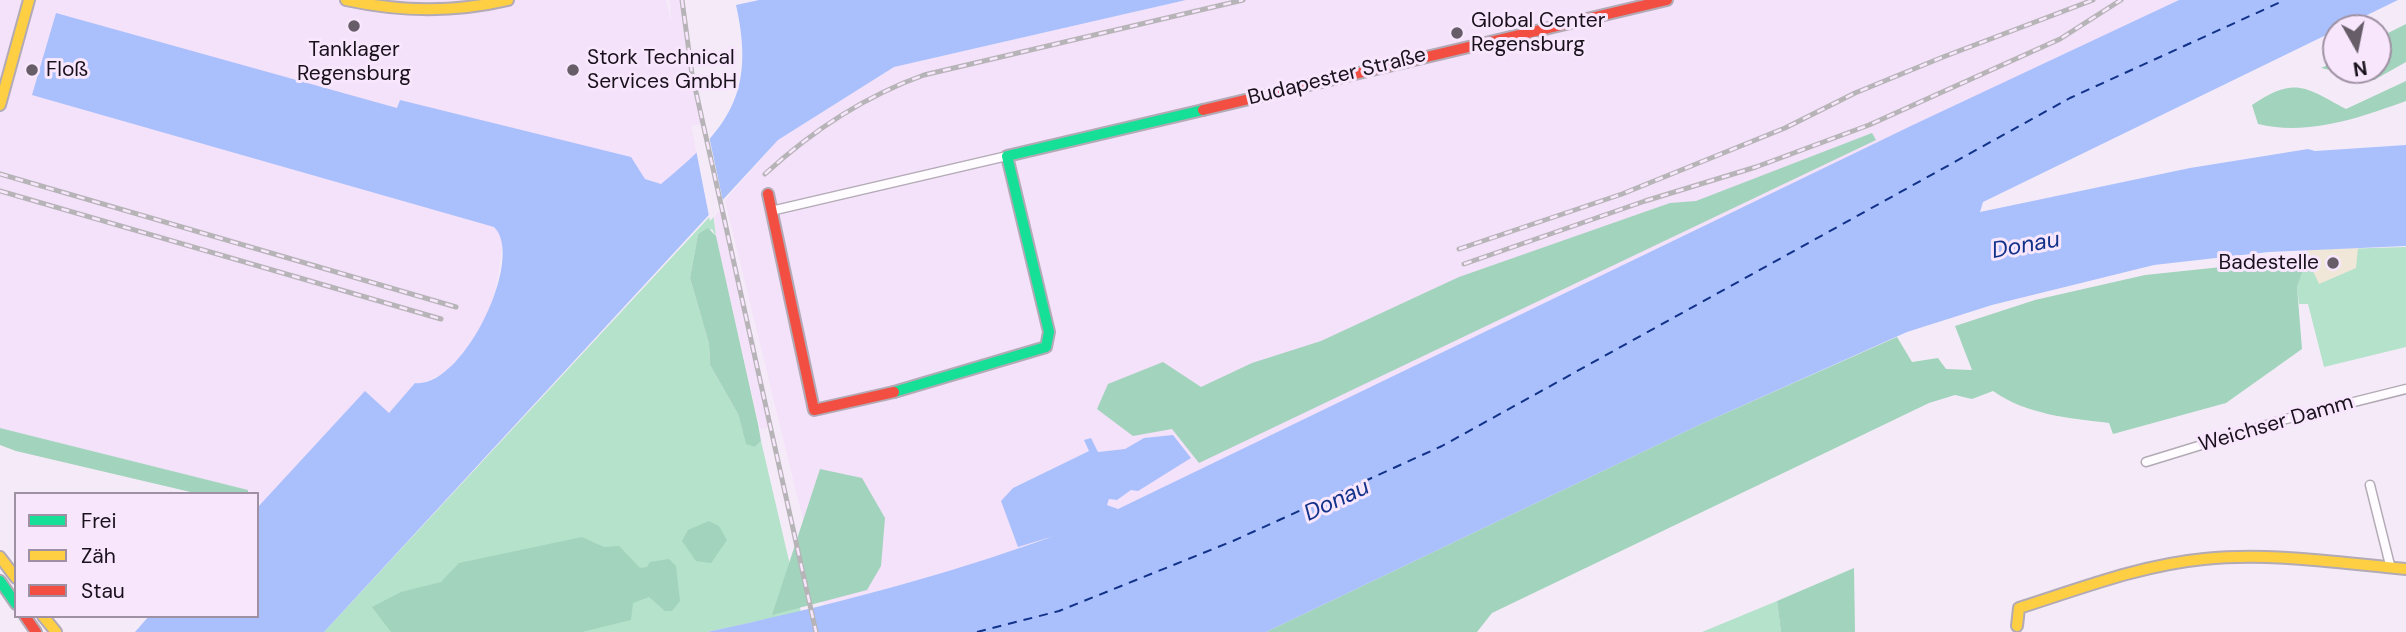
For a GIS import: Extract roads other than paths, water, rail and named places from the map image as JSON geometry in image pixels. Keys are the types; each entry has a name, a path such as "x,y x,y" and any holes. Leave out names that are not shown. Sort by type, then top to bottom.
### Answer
{"main road":[{"path":"0,105 29,0"},
{"path":"346,0 390,9 439,11 508,0"},
{"name":"Budapester Straße","path":"1007,156 1667,0"},
{"path":"768,194 814,410 902,390 1040,351 1049,341 1007,156"},
{"path":"2017,626 2019,608 2103,580 2166,565 2242,556 2390,565 2406,569"},
{"path":"0,557 14,575"},
{"path":"0,581 14,601"},
{"path":"45,618 56,632"}],"street":[{"name":"Budapester Straße","path":"772,211 1007,156"},
{"name":"Weichser Damm","path":"2146,462 2286,419 2406,389"},
{"path":"2370,485 2390,565"}],"water":[{"path":"759,0 1186,0 894,67 778,140 324,632 135,632 147,618 259,618 259,506 365,391 389,413 415,383 433,379 452,365 470,344 496,291 502,265 502,243 494,227 32,95 56,13 397,108 400,100 631,157 645,179 661,184 704,145 731,107 739,86 742,63 736,5"},
{"name":"Donau","path":"2179,0 2398,0 2369,14 2322,14 2322,37 1983,202 1980,212 2190,168 2308,149 2315,151 2406,145 2406,246 2269,252 2154,265 1992,305 1907,332 1699,425 1266,632 707,632 882,590 969,565 1054,536 1018,547 1001,501 1013,488 1089,451 1084,440 1091,438 1098,452 1125,449 1144,438 1173,435 1191,458 1138,491 1131,490 1117,500 1109,499 1107,505 1118,509 1915,124"}],"railway":[{"path":"682,0 692,74 816,632"},
{"path":"765,174 801,143 840,116 881,93 924,75 1243,0"},
{"path":"1459,249 1622,194 1785,128 1855,93 2093,0"},
{"path":"1464,264 1645,201 1756,167 1869,125 2060,39 2121,0"},
{"path":"0,174 456,307"},
{"path":"0,191 441,319"}],"place":[{"name":"Tanklager Regensburg","path":"354,26"},
{"name":"Global Center Regensburg","path":"1457,33"},
{"name":"Floß","path":"32,70"},
{"name":"Stork Technical Services GmbH","path":"573,70"},
{"name":"Badestelle","path":"2333,263"}]}
